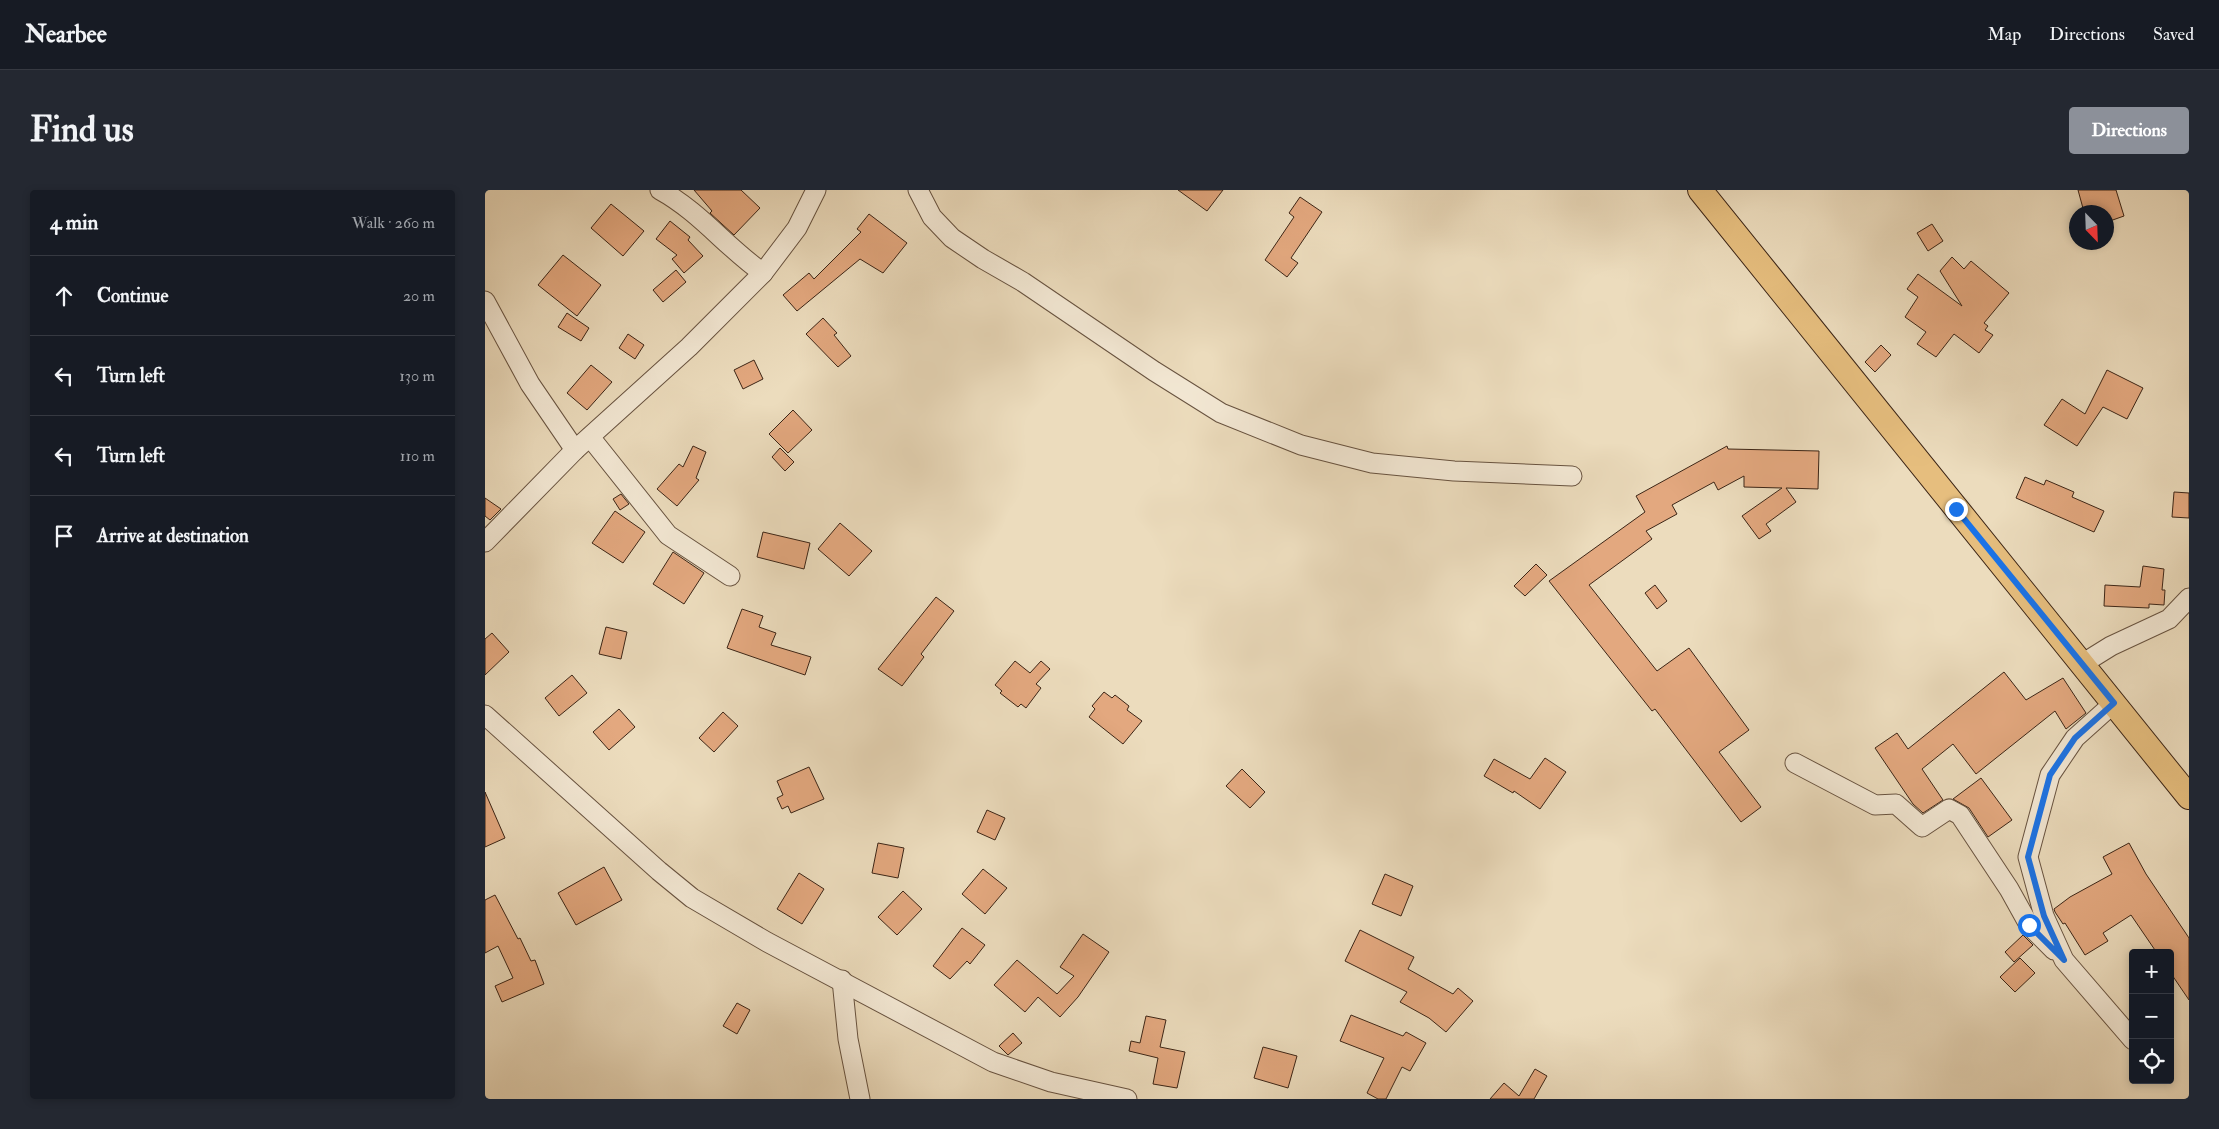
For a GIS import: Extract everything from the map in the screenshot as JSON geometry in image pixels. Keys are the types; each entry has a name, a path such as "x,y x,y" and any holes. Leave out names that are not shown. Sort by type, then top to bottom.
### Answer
{"main road":[{"path":"1700,190 2189,797"}],"street":[{"path":"660,190 679,201 707,223 763,273"},
{"path":"485,542 575,450 689,347 763,273 797,228 816,190"},
{"path":"918,190 933,217 952,238 983,260 1023,282 1154,371 1221,413 1301,445 1372,463 1454,471 1572,476"},
{"path":"485,300 535,391 575,450"},
{"path":"590,437 668,534 730,576"},
{"path":"2082,664 2111,646 2169,619 2189,598"},
{"path":"2064,960 2044,916 2028,857 2050,775 2075,738 2114,703"},
{"path":"485,715 691,898 767,942 842,980 993,1062 1051,1082 1127,1099"},
{"path":"1795,763 1875,805 1896,804 1922,828 1949,809 1960,815 2009,889 2029,925 2064,960 2132,1039"},
{"path":"842,980 848,1039 860,1099"}],"building":[{"path":"694,190 741,190 760,208 734,235 710,213 712,211"},
{"path":"1178,190 1223,190 1207,211"},
{"path":"2078,190 2116,190 2124,216 2114,220 2114,205 2082,205"},
{"path":"1300,197 1322,212 1291,258 1298,263 1287,277 1265,260 1294,217 1289,213"},
{"path":"611,204 644,231 623,256 591,228"},
{"path":"869,214 907,243 883,273 860,259 797,311 783,295 809,273 814,279 861,232 857,229"},
{"path":"670,221 690,237 688,240 703,256 684,273 672,259 677,255 656,239"},
{"path":"1932,224 1943,241 1928,251 1917,233"},
{"path":"563,255 601,285 577,316 538,285"},
{"path":"1952,257 1964,269 1971,261 2009,293 1984,323 1988,326 1985,330 1993,335 1979,353 1954,334 1936,357 1917,344 1926,332 1905,317 1918,297 1907,289 1918,274 1962,306 1940,271"},
{"path":"676,270 686,282 663,302 653,290"},
{"path":"567,313 589,328 581,341 558,327"},
{"path":"823,318 837,333 834,335 851,356 838,367 806,334"},
{"path":"628,334 644,345 635,359 619,348"},
{"path":"1881,345 1891,355 1875,372 1865,362"},
{"path":"754,360 763,379 743,389 734,370"},
{"path":"591,365 612,382 587,410 567,393"},
{"path":"2107,370 2143,388 2127,419 2103,407 2077,446 2044,425 2062,399 2085,414"},
{"path":"793,410 812,430 788,453 769,434"},
{"path":"693,446 706,452 696,478 699,480 677,506 657,489 679,464 683,467"},
{"path":"1727,446 1728,449 1819,451 1818,489 1786,488 1796,502 1766,524 1771,531 1759,539 1742,516 1782,488 1744,487 1744,476 1718,490 1714,482 1672,505 1677,514 1646,531 1652,539 1589,585 1657,671 1689,648 1749,730 1719,752 1761,807 1741,822 1655,709 1652,711 1549,581 1645,512 1636,496"},
{"path":"780,448 794,462 785,471 772,457"},
{"path":"2025,477 2044,485 2046,480 2074,492 2072,497 2104,511 2094,532 2016,498"},
{"path":"2174,492 2189,493 2189,518 2172,517"},
{"path":"621,494 629,504 620,510 613,499"},
{"path":"485,498 501,509 490,520 485,516"},
{"path":"615,511 645,532 623,563 592,543"},
{"path":"840,523 872,551 849,576 818,549"},
{"path":"763,532 810,543 804,569 757,557"},
{"path":"673,552 704,573 684,604 653,584"},
{"path":"1536,564 1547,575 1525,596 1514,586"},
{"path":"2143,566 2164,569 2162,590 2165,590 2164,605 2149,604 2149,608 2104,606 2105,585 2140,587"},
{"path":"1655,585 1667,601 1657,609 1645,593"},
{"path":"936,597 954,611 921,654 924,657 902,686 878,669"},
{"path":"742,609 763,616 759,627 776,633 771,645 811,657 805,675 727,648"},
{"path":"606,627 627,632 621,659 599,654"},
{"path":"492,633 509,652 485,675 485,639"},
{"path":"1015,661 1030,673 1041,661 1050,669 1036,684 1041,688 1026,708 1021,704 1018,707 1000,693 1002,691 995,685"},
{"path":"2004,672 2026,700 2063,678 2086,713 2066,729 2055,711 1976,774 1953,744 1922,769 1943,800 1923,813 1913,804 1875,748 1897,733 1908,749"},
{"path":"572,675 587,693 559,716 545,698"},
{"path":"1104,692 1112,698 1115,695 1129,706 1127,710 1142,721 1123,744 1089,717 1095,709 1092,706"},
{"path":"619,709 635,727 609,750 593,732"},
{"path":"723,712 738,726 714,752 699,738"},
{"path":"1545,758 1566,772 1540,809 1514,791 1513,793 1484,776 1494,759 1530,779"},
{"path":"809,767 824,799 791,813 788,806 782,809 777,798 783,795 777,781"},
{"path":"1242,769 1265,792 1250,808 1226,786"},
{"path":"1981,778 2012,820 1988,837 1969,808 1953,799"},
{"path":"485,792 505,838 485,847"},
{"path":"987,810 1005,818 995,840 977,832"},
{"path":"878,843 904,848 898,878 872,873"},
{"path":"2129,843 2146,874 2189,938 2189,1000 2174,978 2174,949 2154,949 2131,915 2103,933 2108,941 2085,955 2065,923 2063,924 2055,912 2054,909 2070,897 2112,874 2103,857"},
{"path":"604,867 622,900 576,925 558,893"},
{"path":"983,869 1007,888 985,914 962,894"},
{"path":"799,873 824,889 802,924 777,909"},
{"path":"1385,874 1413,886 1401,916 1372,904"},
{"path":"903,891 922,909 897,935 878,917"},
{"path":"495,895 531,961 535,960 544,984 502,1002 495,986 513,978 498,946 485,953 485,900"},
{"path":"962,928 985,945 970,964 967,961 950,979 933,966"},
{"path":"1360,930 1414,957 1408,969 1453,994 1458,988 1473,1001 1446,1032 1429,1018 1400,1002 1407,992 1345,961"},
{"path":"1083,934 1109,952 1078,997 1060,1017 1038,997 1025,1012 994,985 1017,960 1057,994 1074,976 1060,967"},
{"path":"2023,935 2033,945 2014,962 2005,952"},
{"path":"2020,958 2035,973 2015,992 2000,977"},
{"path":"737,1003 750,1010 737,1034 723,1026"},
{"path":"1351,1015 1403,1036 1406,1032 1426,1043 1410,1071 1402,1067 1386,1099 1378,1099 1367,1093 1384,1058 1340,1041"},
{"path":"1146,1016 1166,1020 1160,1047 1185,1052 1177,1088 1153,1084 1158,1058 1129,1051 1131,1041 1140,1043"},
{"path":"1013,1033 1022,1043 1008,1055 999,1046"},
{"path":"1263,1047 1297,1056 1288,1088 1254,1078"},
{"path":"1535,1069 1547,1076 1534,1099 1490,1099 1504,1083 1519,1096"}],"route":[{"path":"1956,509 2114,703 2075,738 2050,775 2028,857 2044,916 2064,960 2029,925"}]}
